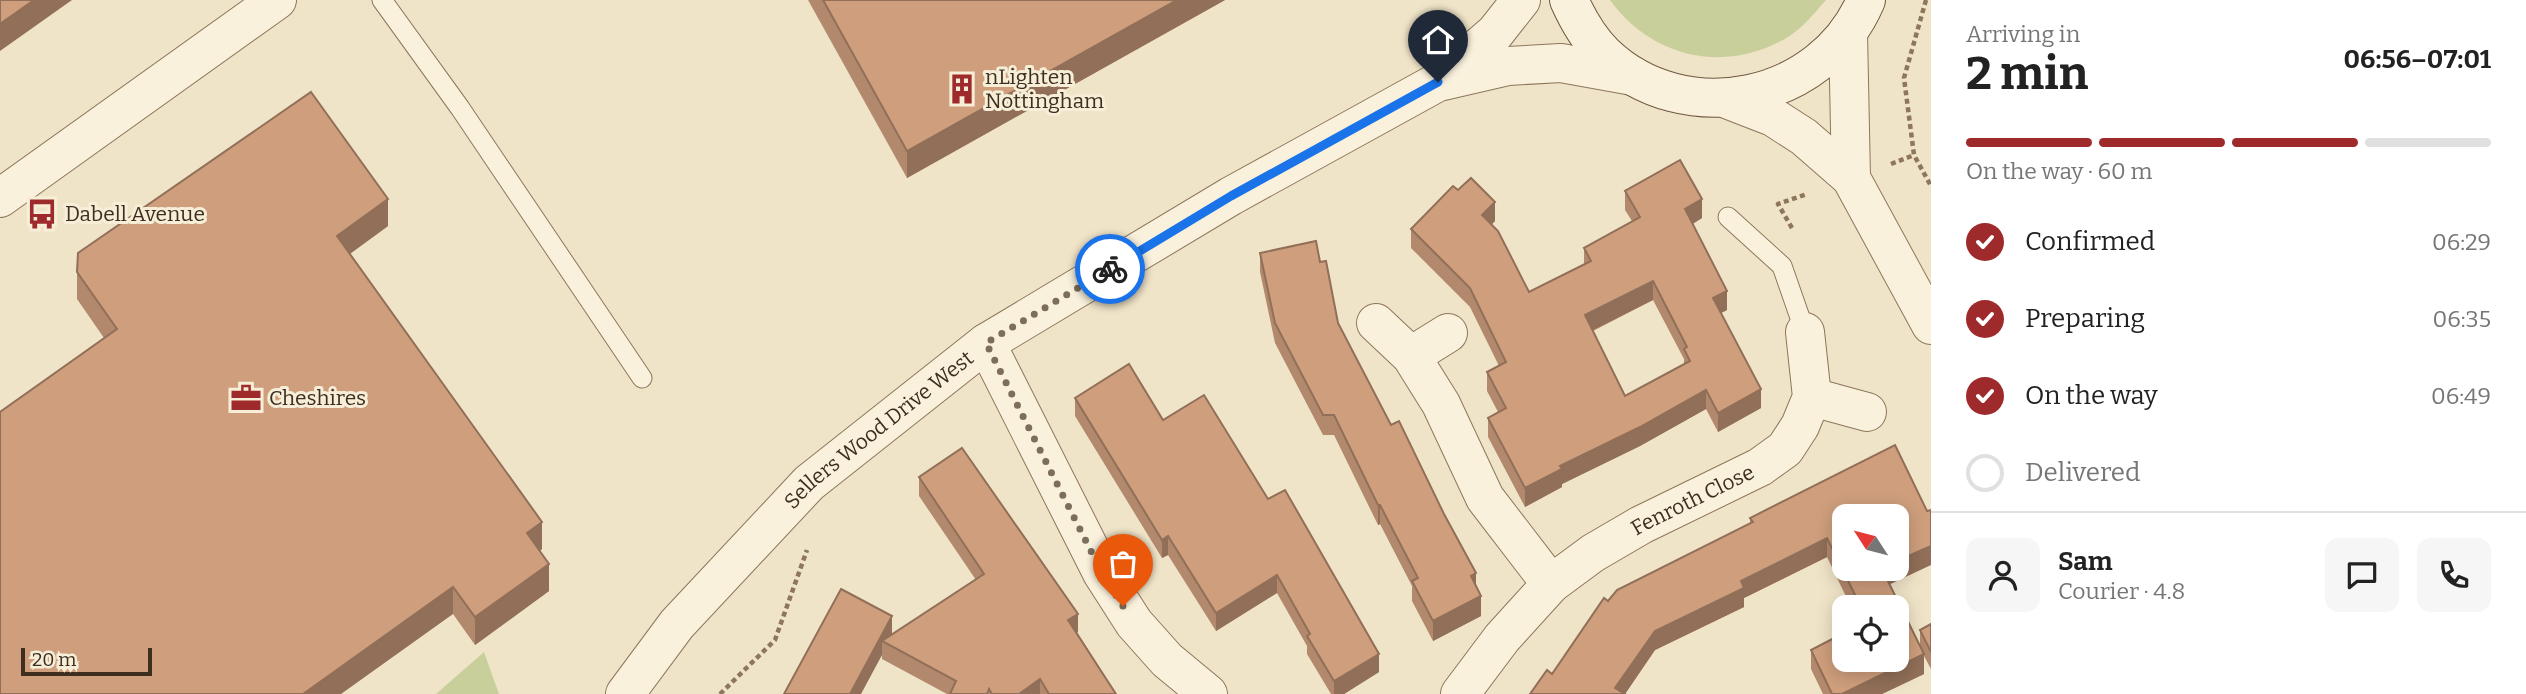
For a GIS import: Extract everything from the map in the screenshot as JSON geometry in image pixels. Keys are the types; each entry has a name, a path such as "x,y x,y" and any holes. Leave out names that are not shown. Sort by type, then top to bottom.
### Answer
{"street":[{"path":"0,198 277,0"},
{"name":"Sellers Wood Drive West","path":"625,694 677,624 808,483 986,343 1231,196 1438,82 1495,33 1521,0"},
{"path":"1569,0 1581,26 1596,45 1633,76 1666,91 1702,98 1724,98 1770,90 1800,76 1826,56 1857,16"},
{"path":"1852,178 1857,16"},
{"name":"Sellers Wood Drive West","path":"1438,82 1508,66 1561,63 1633,76"},
{"path":"1724,98 1773,117 1804,137 1852,178 1931,325"},
{"path":"1376,323 1411,356 1441,404 1485,498 1551,584"},
{"name":"Fenroth Close","path":"1460,694 1502,638 1551,584 1592,553 1641,525 1768,461 1784,449 1800,426 1812,397 1805,332"},
{"path":"1411,356 1448,333"},
{"path":"986,343 1102,573 1134,623 1167,660 1208,694"},
{"path":"1812,397 1867,412"}],"lane":[{"path":"382,0 460,107 642,377"},
{"path":"1728,217 1782,265 1805,332"}],"path":[{"path":"1926,0 1904,78 1914,155 1931,186"},
{"path":"720,694 775,640 819,514 808,483"}],"green space":[{"path":"1610,0 1826,0 1801,27 1783,40 1735,56 1712,57 1688,54 1645,35 1626,19"},
{"path":"484,652 499,694 436,694"}],"building":[{"path":"0,0 34,0 0,24"},
{"name":"nLighten Nottingham","path":"823,0 1177,0 907,151"},
{"name":"Cheshires","path":"311,92 388,199 337,236 542,522 527,533 549,564 475,617 453,587 303,694 0,694 0,412 117,329 77,272 78,253"},
{"path":"1680,160 1702,199 1685,209 1727,291 1713,298 1761,389 1718,413 1706,390 1640,427 1560,466 1562,469 1525,488 1488,418 1506,408 1487,372 1506,362 1470,288 1411,229 1453,186 1458,190 1471,178 1495,202 1482,215 1498,231 1529,292 1591,261 1584,248 1640,217 1625,191","holes":["1653,281 1687,347 1684,349 1690,361 1625,396 1585,315"]},
{"path":"1316,241 1320,262 1326,261 1338,323 1391,425 1399,421 1476,573 1471,576 1481,596 1433,621 1412,581 1418,578 1378,505 1334,415 1323,415 1275,323 1260,253"},
{"path":"1129,364 1163,420 1204,395 1268,499 1285,490 1379,654 1334,681 1307,636 1310,634 1277,575 1216,613 1168,536 1162,540 1075,398"},
{"path":"1895,445 1927,511 1931,510 1931,546 1909,556 1909,504 1832,504 1832,548 1827,538 1741,581 1744,588 1655,631 1615,688 1625,694 1530,694 1547,670 1552,674 1604,598 1608,601 1617,590 1753,522 1750,518"},
{"path":"962,448 1078,614 1068,620 1116,694 1049,694 1040,679 1019,694 992,694 989,689 987,694 950,694 956,681 882,641 984,574 919,477"},
{"path":"1848,581 1888,581 1895,595 1855,595"},
{"path":"841,589 892,616 850,694 784,694"},
{"path":"1909,624 1924,654 1909,661"},
{"path":"1931,624 1931,652 1920,630"},
{"path":"1832,639 1832,672 1887,672 1842,694 1832,694 1811,650"}],"way so far":[{"path":"1110,269 986,343 1102,573 1123,606"}],"place":[{"name":"nLighten Nottingham","path":"962,89"},
{"name":"Dabell Avenue","path":"42,214"},
{"name":"Cheshires","path":"246,398"}],"route":[{"path":"1110,269 1231,196 1438,82"}]}
